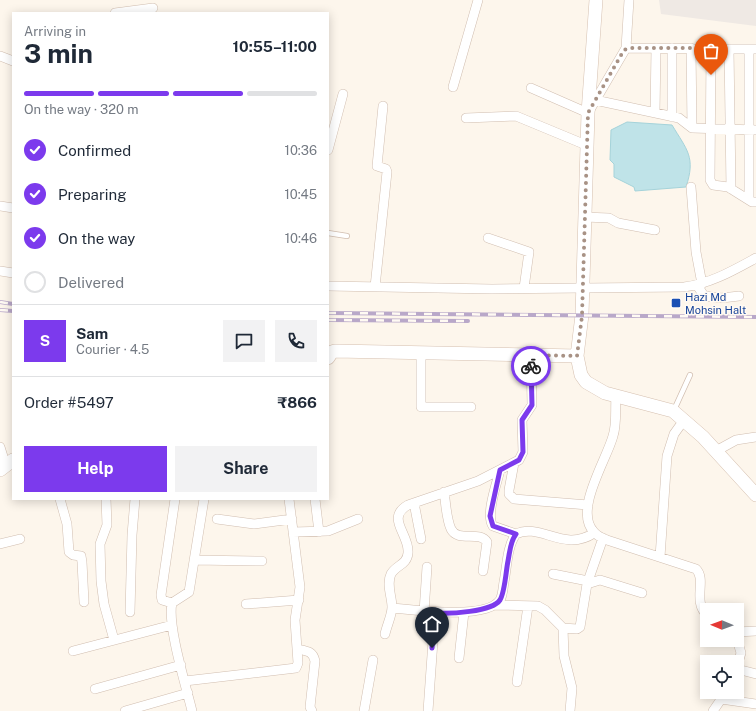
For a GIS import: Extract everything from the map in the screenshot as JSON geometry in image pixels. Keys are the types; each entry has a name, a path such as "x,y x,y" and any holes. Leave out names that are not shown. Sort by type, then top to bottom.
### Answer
{"street":[{"path":"453,87 478,0"},
{"path":"596,0 586,145 582,316 577,356 581,375 586,382 605,393 673,411 716,451 756,494"},
{"path":"588,113 626,48 629,0"},
{"path":"121,12 153,7"},
{"path":"626,48 711,48 753,49 752,201 731,189 711,184 711,48"},
{"path":"656,48 656,113"},
{"path":"672,48 672,117"},
{"path":"691,48 692,128"},
{"path":"729,49 731,189"},
{"path":"0,56 12,61"},
{"path":"531,88 588,113"},
{"path":"329,146 343,94"},
{"path":"595,100 672,117 682,120 692,128 752,130"},
{"path":"375,287 387,172 386,169 377,166 383,106"},
{"path":"466,118 516,116 586,145"},
{"path":"691,187 699,284 704,296 722,298 739,296"},
{"path":"0,206 12,208"},
{"path":"584,217 609,218 618,222 655,230"},
{"path":"488,238 529,252 524,288"},
{"path":"329,286 432,289 699,284 756,258"},
{"path":"0,271 12,273"},
{"path":"329,356 332,352 335,351 577,356"},
{"path":"421,353 421,407 471,407"},
{"path":"384,634 392,608 390,578 392,572 404,564 408,553 398,523 398,514 404,507 478,481 519,460 523,452 522,420 532,405 531,355"},
{"path":"616,396 614,434 600,468 588,506 587,515 594,533 602,538 692,567 698,571 700,605"},
{"path":"660,557 668,456 674,434 684,420"},
{"path":"716,451 736,440 756,437"},
{"path":"0,447 6,465"},
{"path":"514,463 509,490 509,494 514,499 588,506"},
{"path":"500,470 490,520 493,526 516,534 527,531 577,541 585,539 594,533"},
{"path":"444,492 450,525 453,532 459,536 482,538 487,542 483,571"},
{"path":"60,500 67,524 69,552 73,555 81,556 84,602"},
{"path":"106,500 107,524 100,544 101,581 104,604 114,640"},
{"path":"130,612 132,535 135,500"},
{"path":"172,603 162,600 161,595 175,500"},
{"path":"192,711 170,616 172,603 189,592 204,500"},
{"path":"185,681 245,673 293,670 296,668 298,663 295,620 299,600 299,580 289,500"},
{"path":"314,500 319,532"},
{"path":"414,503 421,539"},
{"path":"217,519 254,524 292,519"},
{"path":"293,532 328,531 358,519"},
{"path":"495,604 502,595 511,545 516,534"},
{"path":"562,628 577,629 580,627 587,582 602,538"},
{"path":"0,544 20,539"},
{"path":"194,560 262,561"},
{"path":"424,612 427,567"},
{"path":"553,574 587,582 600,580 642,593"},
{"path":"246,604 299,600"},
{"path":"392,608 435,613 464,612 495,604 542,608 562,628 564,656 572,688 570,711"},
{"path":"517,682 528,606"},
{"path":"459,658 464,612"},
{"path":"428,711 435,613"},
{"path":"73,651 172,625"},
{"path":"744,632 756,631"},
{"path":"297,649 310,651 314,655 315,661 310,707 312,711"},
{"path":"364,711 373,660"},
{"path":"95,689 182,665"},
{"path":"744,670 756,674"},
{"path":"125,711 188,693"},
{"path":"713,711 722,699"},
{"path":"736,699 756,704"}],"lane":[{"path":"329,233 348,236"},
{"path":"673,411 690,375"}],"shaded area":[{"path":"659,0 756,0 756,26 661,14"}],"water":[{"path":"627,122 672,125 686,148 690,161 689,177 686,187 635,191 634,187 614,177 614,164 610,160 611,130"}],"railway":[{"path":"0,302 12,304"},
{"path":"0,310 12,311"},
{"path":"329,313 756,317"},
{"path":"329,320 468,321"}],"way so far":[{"path":"531,366 531,355 577,356 582,316 588,113 624,50 626,48 711,48 711,75"}],"place":[{"name":"Hazi Md Mohsin Halt","path":"676,303"}],"route":[{"path":"432,648 435,613 476,610 495,604 500,600 502,595 511,545 516,534 493,526 491,524 490,516 500,470 519,460 523,452 522,420 532,405 531,366"}]}
